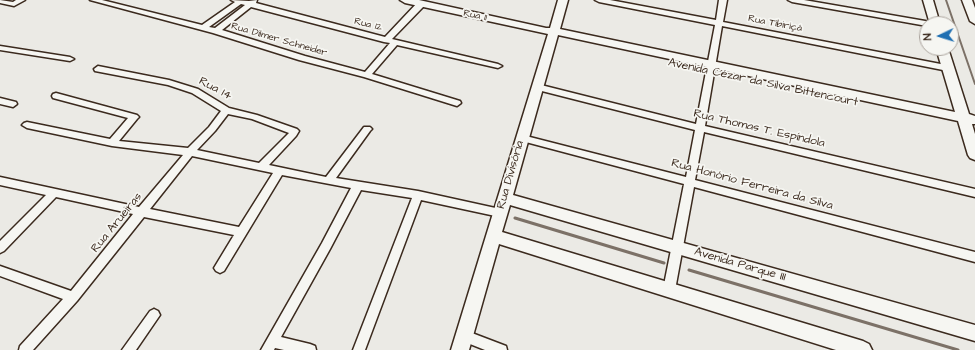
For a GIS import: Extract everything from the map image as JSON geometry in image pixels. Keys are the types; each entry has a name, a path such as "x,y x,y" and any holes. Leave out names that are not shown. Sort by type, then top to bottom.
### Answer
{"street":[{"path":"0,1 14,4 21,0"},
{"name":"Rua Dilmer Schneider","path":"94,0 216,31 302,58 367,75 457,103"},
{"path":"203,28 239,0"},
{"name":"Rua 12","path":"239,0 253,2 387,40 498,66"},
{"name":"Rua 11","path":"405,0 550,33"},
{"name":"Rua Divisória","path":"460,350 537,87 550,33 563,0"},
{"name":"Rua Tibiriçá","path":"599,0 948,68"},
{"path":"669,290 723,0"},
{"path":"792,0 919,22"},
{"path":"928,0 933,16"},
{"path":"967,0 975,21"},
{"path":"216,31 253,2"},
{"path":"387,40 418,2"},
{"name":"Avenida Cézar da Silva Bittencourt","path":"550,33 970,122"},
{"path":"367,75 395,42"},
{"path":"0,48 70,59"},
{"path":"944,56 970,122 975,155"},
{"name":"Rua 14","path":"98,69 169,83 195,91 226,110 254,117 294,131 293,134 261,167"},
{"name":"Rua Thomas T. Espíndola","path":"537,87 700,128 975,193"},
{"path":"56,96 134,117 112,143"},
{"path":"0,101 13,104"},
{"name":"Rua Arueiras","path":"25,350 73,297 190,152 212,129 226,110"},
{"path":"27,125 112,143 190,152 328,180 418,195 502,206"},
{"path":"328,180 367,129"},
{"name":"Rua Honório Ferreira da Silva","path":"522,138 975,257"},
{"path":"220,268 279,171"},
{"path":"0,181 243,232"},
{"path":"310,350 270,345 326,246 358,185"},
{"path":"0,248 55,192"},
{"path":"359,350 418,195"},
{"name":"Avenida Parque III","path":"502,206 678,247 975,333"},
{"path":"493,236 864,350"},
{"path":"0,271 73,297"},
{"path":"128,350 154,315"},
{"path":"464,336 501,350"}],"waterway":[{"path":"946,0 975,84"},
{"path":"515,218 664,263"},
{"path":"689,270 958,350"}]}
